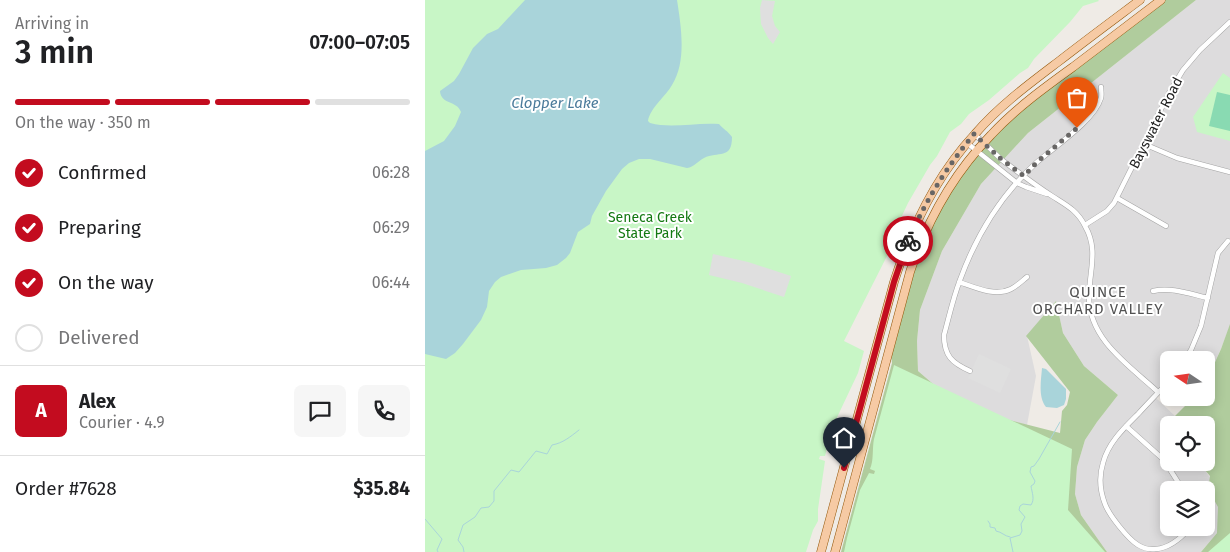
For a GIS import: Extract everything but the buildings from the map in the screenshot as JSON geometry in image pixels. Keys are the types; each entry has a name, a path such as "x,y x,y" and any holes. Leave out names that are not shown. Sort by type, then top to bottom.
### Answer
{"main road":[{"path":"821,552 901,258 930,195 967,142 1003,105 1139,0"},
{"path":"835,552 904,296 924,236 946,193 984,142 1023,104 1161,0"}],"street":[{"name":"Bayswater Road","path":"1085,225 1107,211 1114,203 1169,93 1183,70 1200,50 1230,22"},
{"path":"1225,26 1230,31"},
{"path":"970,371 955,363 949,357 944,344 944,335 959,282 970,254 985,226 1017,183 1036,163 1088,118 1101,98 1101,87"},
{"path":"974,134 1001,159 1065,203 1078,214 1085,225 1091,237 1093,252 1089,297 1090,310 1095,326 1110,348 1158,392 1112,442 1103,462 1101,486 1107,510 1117,524 1139,546 1158,550 1175,542 1182,536"},
{"path":"967,142 1017,183 1053,196"},
{"path":"1144,144 1177,158 1230,172"},
{"path":"1117,198 1166,226"},
{"path":"1190,351 1201,326 1219,253 1228,241"},
{"path":"959,282 989,292 999,292 1012,289 1027,277"},
{"path":"1153,291 1171,290 1208,298"},
{"path":"1126,426 1164,460 1177,481"}],"shaded area":[{"path":"762,0 775,1 772,16 775,26 780,32 773,44 761,24 760,8"},
{"path":"1196,0 1230,0 1230,325 1215,362 1215,351 1160,351 1160,393 1156,398 1160,402 1160,406 1164,406 1175,416 1160,416 1160,471 1206,471 1212,481 1160,481 1160,536 1214,536 1201,552 1107,552 1081,515 1075,494 1077,467 1085,440 1118,395 1084,366 1063,333 1056,301 1027,336 1036,376 1027,425 986,414 939,389 918,371 917,341 920,310 942,251 981,184 1028,133"},
{"path":"713,254 748,262 791,276 784,297 742,283 709,275"},
{"path":"979,354 1011,369 1000,393 968,378"},
{"path":"1215,485 1227,502 1223,541 1217,533 1215,535"}],"green space":[{"name":"Seneca Creek State Park","path":"425,0 1099,1 1083,6 1028,68 969,114 961,124 950,132 908,203 890,241 887,256 844,341 864,351 858,373 832,428 825,456 820,456 819,459 825,461 818,521 806,552 425,552"},
{"path":"1159,0 1196,0 1028,133 981,184 942,251 920,310 917,341 918,371 939,389 986,414 1060,433 1062,411 1067,405 1070,392 1026,336 1056,301 1063,333 1084,366 1118,395 1085,440 1077,467 1075,494 1081,515 1107,552 841,552 892,363 890,346 913,264 950,187 991,135"},
{"path":"1223,73 1230,78 1230,141 1197,132 1193,117"},
{"path":"1217,92 1230,95 1230,131 1209,126"},
{"path":"1230,324 1230,552 1201,552 1217,533 1218,507 1215,502 1215,481 1209,481 1210,476 1206,471 1215,471 1215,416 1175,416 1185,406 1215,406 1215,362"},
{"path":"894,365 1072,449 1068,510 1105,552 844,552 860,490 869,473 874,474 875,471 870,469 874,439"},
{"path":"1230,533 1230,552 1208,552"}],"water":[{"name":"Clopper Lake","path":"525,0 677,0 682,43 680,65 672,85 652,111 648,121 658,125 719,124 732,137 730,149 723,154 704,158 687,168 650,159 639,159 629,163 622,169 606,191 592,216 590,224 578,232 570,253 566,258 557,265 521,270 501,277 489,291 487,307 481,320 455,353 446,359 425,354 425,151 444,141 455,126 461,112 459,108 443,98 440,91 454,81 473,48 487,34 498,29"},
{"path":"1042,368 1046,369 1066,389 1064,405 1057,408 1046,407 1043,403 1041,389"}],"waterway":[{"path":"1013,552 1010,538 1020,535 1022,531 1021,524 1025,517 1019,510 1020,506 1023,504 1031,505 1033,500 1031,486 1035,481 1030,472 1031,467 1039,459 1060,422"},
{"path":"464,552 458,540 463,525 475,517 481,508 489,507 494,501 494,491 511,470 519,472 536,451 547,454 552,445 563,441 579,430"},
{"path":"425,519 442,539 437,550 438,552"},
{"path":"988,521 990,527 1010,537"}],"way so far":[{"path":"908,241 939,180 974,134 1001,159 1024,176 1036,163 1077,128"}],"district":[{"name":"QUINCE ORCHARD VALLEY","path":"1098,300"}],"route":[{"path":"844,468 894,282 908,241"}]}
